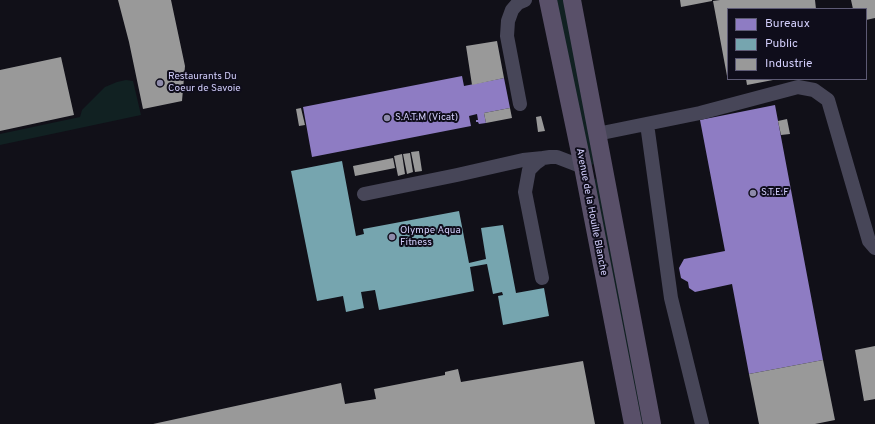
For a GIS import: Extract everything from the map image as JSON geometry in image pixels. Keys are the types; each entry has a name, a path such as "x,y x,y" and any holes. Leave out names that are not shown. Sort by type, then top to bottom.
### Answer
{"main road":[{"name":"Avenue de la Houille Blanche","path":"548,0 583,167 633,424"},
{"name":"Avenue de la Houille Blanche","path":"572,0 652,424"}],"lane":[{"path":"520,104 507,36 507,28 512,10 518,3 525,0"},
{"path":"597,134 700,113 798,87 814,90 828,100 873,243"},
{"path":"647,124 671,298 702,424"},
{"path":"364,194 523,160 557,156 583,167"},
{"path":"542,278 525,192 529,170 543,158"}],"shaded area":[{"path":"552,0 568,0 594,164 591,165"},
{"path":"126,80 133,81 141,115 0,145 0,134 80,117 82,110 105,87"},
{"path":"593,179 596,179 599,186 645,424 639,424"}],"building: Bureaux":[{"name":"S.A.T.M (Vicat)","path":"462,76 464,86 504,78 510,108 484,113 486,123 479,124 476,122 476,120 478,120 477,114 469,116 471,126 312,157 303,107"},
{"name":"S.T.E.F","path":"775,105 823,360 749,374 732,284 695,292 689,288 688,282 681,278 679,268 684,259 725,251 700,120"}],"building: Public":[{"path":"342,161 356,236 364,234 363,229 459,211 469,263 486,259 481,228 503,225 516,293 544,288 549,316 503,325 498,296 503,295 502,292 493,294 487,264 470,267 474,291 379,310 375,290 361,292 364,308 346,312 343,296 317,301 291,171"}],"building: Industrie":[{"name":"Restaurants Du Coeur de Savoie","path":"118,0 171,0 185,66 182,101 143,109 129,42"},
{"path":"680,0 712,0 712,1 681,7"},
{"path":"815,0 816,8 727,8 727,76 713,1"},
{"path":"851,0 875,0 875,18 867,20 867,8 853,8"},
{"path":"497,41 504,78 472,85 466,46"},
{"path":"61,57 74,115 0,131 0,70"},
{"path":"746,80 773,80 747,85"},
{"path":"301,108 305,125 299,126 296,109"},
{"path":"510,108 512,118 486,123 484,113"},
{"path":"541,116 545,131 538,132 536,117"},
{"path":"787,119 790,134 781,135 778,121"},
{"path":"419,151 422,171 415,172 411,152"},
{"path":"410,153 413,172 407,174 403,154"},
{"path":"402,154 405,174 398,176 394,156"},
{"path":"393,158 395,168 355,176 353,166"},
{"path":"875,346 875,399 864,401 855,350"},
{"path":"823,360 835,420 815,424 759,424 749,374"},
{"path":"583,361 595,424 153,424 341,383 345,404 376,399 374,389 445,375 445,372 458,369 461,382"}],"place":[{"name":"Restaurants Du Coeur de Savoie","path":"160,83"},
{"name":"S.A.T.M (Vicat)","path":"387,118"},
{"name":"S.T.E.F","path":"753,193"},
{"name":"Olympe Aqua Fitness","path":"392,237"}]}
